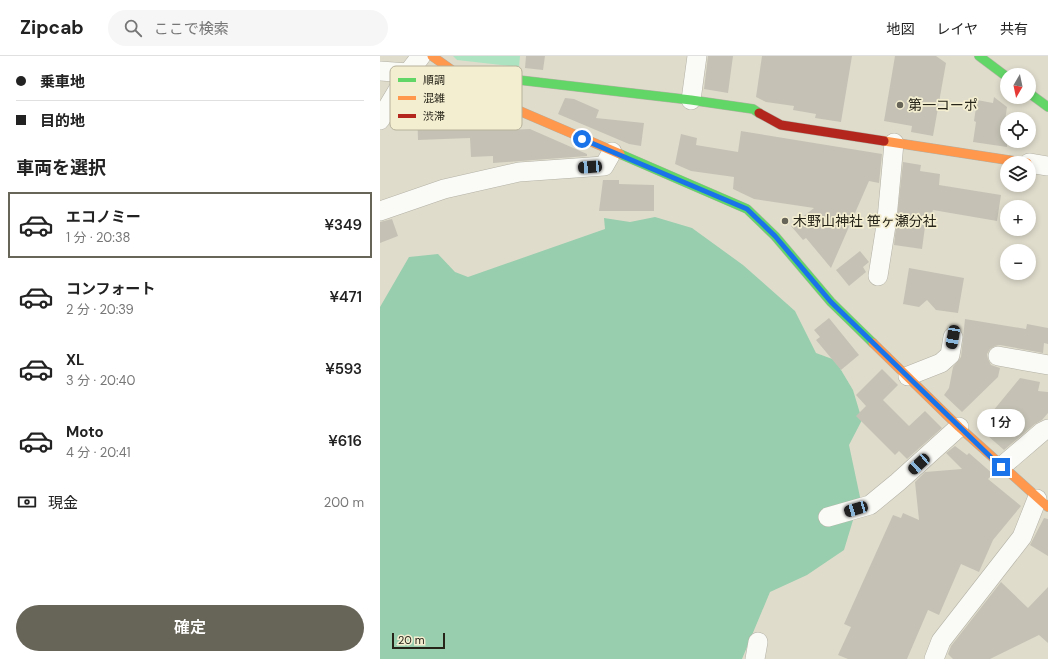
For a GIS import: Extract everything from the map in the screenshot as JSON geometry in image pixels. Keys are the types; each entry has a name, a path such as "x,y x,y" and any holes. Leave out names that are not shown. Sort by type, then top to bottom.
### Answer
{"street":[{"path":"413,66 421,56"},
{"path":"432,56 447,66"},
{"path":"691,100 697,56"},
{"path":"979,56 1000,72"},
{"path":"380,71 390,72"},
{"path":"522,80 753,109 781,125 1000,159"},
{"path":"1036,99 1048,108"},
{"path":"380,120 390,103"},
{"path":"522,112 747,209 775,236 831,302 1001,467 1043,503 1022,537 941,641 934,659"},
{"path":"878,276 887,219 894,143"},
{"path":"380,211 444,189 519,172 604,166 612,152"},
{"path":"1036,164 1048,166"},
{"path":"908,376 941,363 950,355 953,337"},
{"path":"998,356 1048,364"},
{"path":"828,517 870,505 959,427"},
{"path":"1001,467 1042,432 1048,429"}],"green space":[{"path":"453,56 520,56 519,66 457,60"},
{"path":"655,217 692,228 743,265 795,311 816,353 835,360 853,390 862,420 849,445 860,497 844,550 807,575 770,592 742,659 380,659 380,307 409,257 438,254 455,272 468,277 605,229 604,218 630,222"}],"building":[{"path":"526,56 545,56 543,70 525,68"},
{"path":"708,56 733,56 728,93 704,89"},
{"path":"762,56 852,56 841,122 815,118 816,114 793,110 794,106 766,102 756,97"},
{"path":"895,56 936,56 946,63 933,136 911,132 912,126 884,121"},
{"path":"994,97 1000,102 1000,104 1003,104 1007,107 1006,112 1000,112 1000,146 973,142 977,100 993,103"},
{"path":"565,98 574,99 599,110 596,118 644,123 641,146 629,144 558,114"},
{"path":"530,129 587,154 587,156 493,163 493,156 471,157 470,138 418,140 418,130"},
{"path":"741,131 882,154 879,183 869,181 831,268 806,238 803,240 791,226 814,208 754,199 733,189 734,177 691,171 675,164 681,134 697,138 696,145 738,152"},
{"path":"903,162 921,165 920,171 940,174 939,185 1001,195 997,221 933,210 932,213 927,212 922,249 894,245"},
{"path":"603,180 619,180 619,184 654,185 654,211 599,211"},
{"path":"392,219 398,236 380,243 380,222"},
{"path":"860,251 869,262 863,267 866,272 849,286 836,270"},
{"path":"909,268 964,278 958,313 936,310 927,300 919,307 903,304"},
{"path":"829,318 859,355 841,370 816,340 820,337 814,330"},
{"path":"965,319 1026,329 1027,324 1048,328 1048,344 1044,343 1043,353 1000,345 990,349 987,354 988,359 991,365 1000,368 998,377 962,412 944,395 949,388 953,367 961,357"},
{"path":"882,369 898,385 883,400 909,426 925,411 942,428 907,459 899,451 895,455 856,416 866,406 856,395"},
{"path":"1020,378 1040,382 1038,391 1048,392 1048,413 1042,420 1004,450 979,428"},
{"path":"955,446 967,455 969,453 993,474 988,479 1021,506 993,540 979,572 961,564 939,615 928,610 907,659 848,659 838,655 851,627 844,624 893,515 901,518 903,513 919,520 915,482 925,472 962,469 946,453"},
{"path":"1044,518 1048,519 1048,556 1030,545"},
{"path":"1001,582 1028,608 1048,587 1048,643 1039,635 990,659 953,659 948,654 951,646"}],"traffic: fast":[{"path":"979,56 1000,72"},
{"path":"522,80 691,100 753,109 759,113"},
{"path":"1036,98 1048,107"},
{"path":"620,154 747,209 775,236 831,302 873,343"}],"traffic: slow":[{"path":"432,56 446,66"},
{"path":"522,112 620,154"},
{"path":"884,141 1000,159"},
{"path":"873,343 959,427 1048,507"}],"traffic: jam":[{"path":"759,113 781,125 884,141"}],"place":[{"name":"第一コーポ","path":"900,105"},
{"name":"木野山神社 笹ヶ瀬分社","path":"785,221"}],"route":[{"path":"582,139 747,209 775,236 831,302 1001,467"}]}
